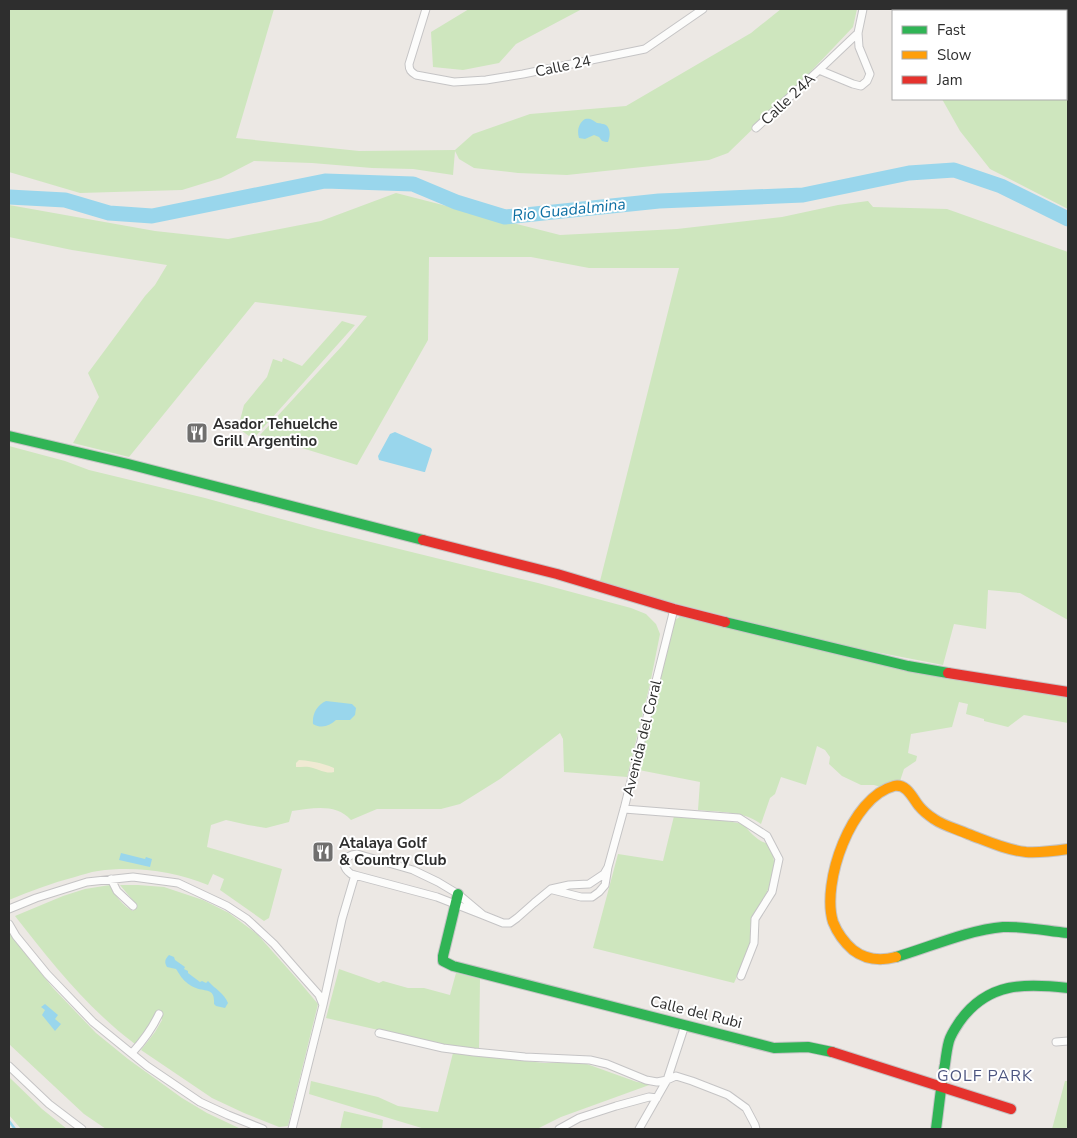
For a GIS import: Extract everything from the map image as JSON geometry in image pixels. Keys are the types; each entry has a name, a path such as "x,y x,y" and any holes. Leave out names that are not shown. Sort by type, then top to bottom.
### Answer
{"street":[{"name":"Calle 24","path":"426,9 409,69 421,77 454,82 486,80 523,74 645,49 703,9"},
{"name":"Calle 24A","path":"818,70 861,86 867,81 870,74 859,47 858,34 863,9"},
{"name":"Calle 24A","path":"756,128 858,34"},
{"path":"9,436 128,464 557,574 674,609 908,666 1068,692"},
{"name":"Avenida del Coral","path":"551,890 581,897 592,897 605,885 674,609"},
{"path":"1068,850 1028,852 1013,850 944,824 931,817 903,787 896,786 870,799 849,828 832,886 831,905 834,922 841,936 855,952 873,959 885,959 924,950 973,933 995,928 1014,926 1068,933"},
{"path":"624,809 740,818 767,836 778,860 772,892 754,918 754,943 741,976"},
{"path":"456,899 437,897 354,875 348,872 345,863 350,855 357,854 412,870 438,882 456,899 483,915 503,923 517,918 551,890 569,885 589,884 604,874 608,867"},
{"path":"293,1129 354,875"},
{"path":"9,909 36,898 87,882 132,877 178,883 227,906 247,919 274,944 319,995 323,1005"},
{"path":"111,879 117,891 133,906"},
{"name":"Calle del Rubi","path":"456,899 443,961 453,966 774,1048 808,1047 829,1051 1011,1109"},
{"path":"9,924 16,936 47,974 93,1022 147,1066 200,1102 263,1129"},
{"path":"936,1129 949,1040 968,1010 983,997 1009,987 1042,985 1068,988"},
{"path":"132,1053 143,1042 154,1026 159,1014"},
{"path":"639,1129 667,1080 685,1025"},
{"path":"379,1033 443,1048 474,1052 590,1060 607,1064 646,1080 657,1082 676,1076 728,1095 746,1108 756,1129"},
{"path":"1056,1042 1068,1040"},
{"path":"9,1066 49,1104 82,1129"},
{"path":"559,1129 579,1118 616,1106 649,1097 657,1098"}],"green space":[{"path":"9,9 274,9 236,138 359,151 455,150 473,134 530,114 626,106 751,33 781,9 857,9 853,27 798,85 728,153 709,160 567,175 518,173 474,168 459,159 455,151 453,175 413,169 254,161 221,178 182,190 80,193 9,172"},
{"path":"469,9 582,9 516,44 499,63 463,70 433,67 431,32"},
{"path":"1068,9 1068,52 1067,10 911,10"},
{"path":"1067,98 1068,209 990,169 960,131 943,100"},
{"path":"396,193 560,235 677,229 782,217 838,205 868,201 873,207 947,209 1068,252 1068,620 1020,593 988,590 986,629 954,624 943,665 840,645 658,599 600,581 679,268 589,268 531,257 429,257 428,340 357,465 260,435 367,316 255,302 129,457 73,443 99,397 88,373 155,285 167,265 72,250 9,237 9,205 155,231 228,239 321,221"},
{"path":"342,321 355,325 253,439 238,428 244,405 267,377 273,359 282,362 283,358 302,366"},
{"name":"Atalaya Golf & Country Club","path":"9,446 65,461 89,470 538,583 631,608 646,614 656,624 660,634 627,777 564,772 563,739 560,733 500,779 460,804 441,809 377,809 351,820 338,811 316,808 292,811 289,822 266,828 226,820 211,825 207,847 282,869 269,918 264,921 220,890 224,879 213,874 208,885 181,876 154,871 126,869 98,871 33,890 9,900"},
{"path":"681,616 859,660 1068,696 1068,723 1024,715 1008,727 966,714 968,704 959,702 952,727 911,734 908,753 917,756 916,761 904,769 900,781 881,787 861,785 842,776 829,764 830,757 825,750 817,746 806,785 781,777 775,794 770,798 761,824 739,814 698,810 700,782 639,770 637,768 675,620"},
{"path":"674,816 722,820 743,824 757,838 768,844 773,855 775,868 772,881 753,916 750,928 750,948 734,983 593,948 618,854 663,861"},
{"path":"110,885 120,900 133,911 135,903 120,885 164,887 203,900 229,913 257,934 318,1004 288,1126 279,1127 212,1098 141,1050 162,1020 157,1010 148,1027 135,1044 85,1000 15,916 63,896 85,889"},
{"path":"9,933 53,988 96,1033 182,1098 207,1113 241,1129 106,1129 84,1114 9,1044"},
{"path":"339,969 379,983 383,981 408,988 424,988 450,995 456,973 480,979 479,1050 435,1043 326,1018"},
{"path":"453,1053 544,1063 584,1063 637,1082 652,1084 561,1117 537,1129 425,1129 309,1094 311,1081 378,1097 398,1106 438,1112"},
{"path":"9,1077 42,1109 67,1129 21,1129 9,1115"},
{"path":"1065,1081 1068,1081 1068,1129 1052,1129"},
{"path":"344,1111 383,1120 382,1129 340,1129"}],"sand":[{"path":"299,760 326,765 334,768 334,772 326,772 309,767 296,767 296,763"}],"water":[{"path":"585,119 590,119 608,127 610,135 608,142 602,141 594,135 585,139 579,138 579,128"},
{"path":"395,432 431,448 425,472 379,460 378,456 390,434"},
{"path":"326,701 352,704 356,708 355,715 350,720 336,720 325,726 313,724 316,710"},
{"path":"121,853 152,859 150,867 119,860"},
{"path":"169,955 174,957 175,960 185,967 184,969 188,973 200,982 206,983 208,981 219,991 228,1003 225,1008 214,1004 213,995 210,991 196,988 187,983 176,969 167,967 165,961"},
{"path":"45,1004 58,1015 55,1019 61,1024 55,1031 42,1015 45,1010 41,1007"}],"waterway":[{"name":"Rio Guadalmina","path":"9,197 65,200 109,213 152,216 325,181 413,184 456,202 505,217 659,201 803,195 909,173 954,170 1001,186 1068,219"},
{"path":"9,1121 15,1129"}],"traffic: fast":[{"path":"9,436 128,464 423,540"},
{"path":"725,622 908,666 948,673"},
{"path":"458,894 443,956 443,961 453,966 774,1048 808,1047 832,1052"},
{"path":"896,957 963,935 1003,927 1068,933"},
{"path":"936,1129 949,1041 958,1023 971,1008 995,992 1008,988 1022,986 1068,988"}],"traffic: slow":[{"path":"896,957 874,959 863,956 853,950 835,926 830,905 831,886 843,844 865,806 879,793 894,786 903,787 922,810 938,821 1004,847 1031,852 1068,849"}],"traffic: jam":[{"path":"423,540 557,574 674,609 725,622"},
{"path":"948,673 1068,692"},
{"path":"832,1052 1011,1109"}],"place":[{"name":"Asador Tehuelche Grill Argentino","path":"197,433"},
{"name":"Atalaya Golf & Country Club","path":"323,852"}],"district":[{"name":"GOLF PARK","path":"985,1076"}]}
